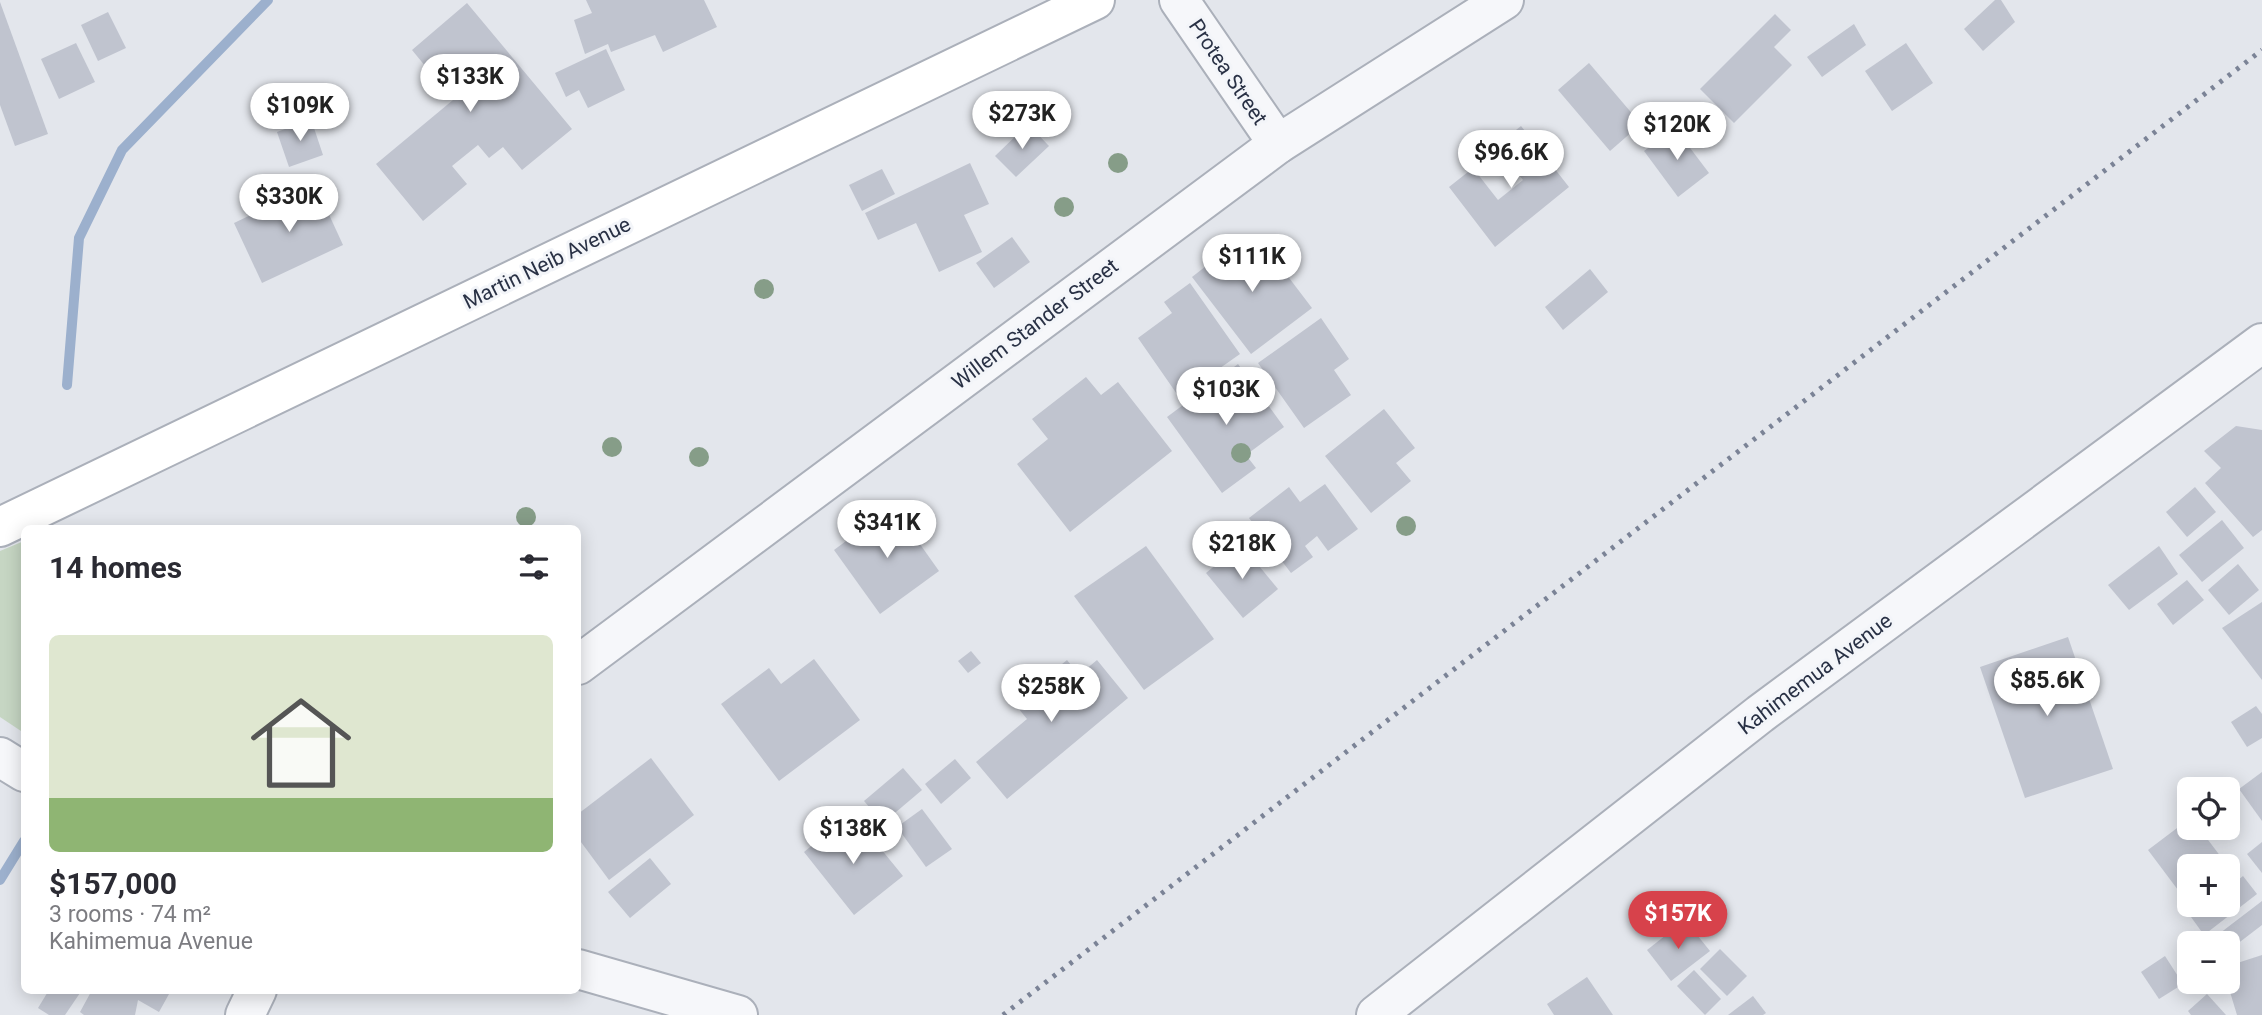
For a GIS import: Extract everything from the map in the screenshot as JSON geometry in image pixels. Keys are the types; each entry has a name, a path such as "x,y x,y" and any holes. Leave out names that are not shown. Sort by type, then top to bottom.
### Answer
{"main road":[{"name":"Martin Neib Avenue","path":"0,527 1095,0"}],"street":[{"name":"Protea Street","path":"1179,0 1278,144"},
{"name":"Willem Stander Street","path":"581,663 1278,144 1504,0"},
{"name":"Kahimemua Avenue","path":"1376,1015 1760,715 2262,343"},
{"path":"0,757 21,770"},
{"path":"581,970 738,1015"},
{"path":"245,1015 255,994"}],"green space":[{"path":"21,542 21,731 0,717 0,551"}],"building":[{"path":"586,0 704,0 717,27 663,52 655,35 611,52 608,44 585,54 574,20 592,13"},
{"path":"1995,0 2001,0 2015,22 1983,51 1964,29"},
{"path":"0,2 48,134 15,146 0,105"},
{"path":"467,3 572,129 522,170 503,147 489,158 478,145 452,166 467,184 423,221 376,164 453,100 412,50"},
{"path":"108,12 126,48 98,61 81,25"},
{"path":"1775,14 1791,30 1774,47 1792,65 1734,123 1700,89"},
{"path":"1854,24 1866,45 1822,77 1807,57"},
{"path":"76,43 95,82 59,99 41,59"},
{"path":"1906,43 1933,83 1892,111 1865,71"},
{"path":"606,49 625,90 588,108 579,90 566,97 555,73"},
{"path":"1589,63 1641,124 1610,151 1558,90"},
{"path":"311,119 323,155 289,167 277,132"},
{"path":"1028,124 1049,146 1016,177 995,156"},
{"path":"1521,126 1569,187 1495,247 1449,187 1473,168 1498,200 1523,180 1496,146"},
{"path":"1675,128 1709,173 1678,197 1644,151"},
{"path":"970,163 989,204 964,215 982,252 939,272 916,223 878,240 865,213"},
{"path":"882,169 895,194 862,211 849,185"},
{"path":"315,184 343,245 262,283 234,223"},
{"path":"1012,237 1030,262 994,288 976,263"},
{"path":"1238,241 1247,253 1261,241 1312,308 1251,354 1192,277"},
{"path":"1590,269 1608,292 1563,330 1545,307"},
{"path":"1190,283 1240,354 1179,397 1138,338 1172,313 1164,302"},
{"path":"1321,318 1349,359 1334,370 1351,395 1304,428 1258,363"},
{"path":"1238,364 1284,427 1246,455 1256,468 1222,493 1167,417"},
{"path":"1086,377 1101,395 1118,382 1172,451 1070,532 1017,464 1048,439 1032,419"},
{"path":"1384,409 1415,448 1396,463 1411,481 1371,513 1325,456"},
{"path":"2236,426 2262,430 2262,530 2253,537 2205,483 2221,468 2204,451"},
{"path":"1325,484 1358,529 1328,551 1317,536 1305,546 1313,557 1291,573 1249,518 1289,487 1300,502"},
{"path":"2195,487 2216,512 2187,537 2166,512"},
{"path":"893,506 939,571 880,614 834,550"},
{"path":"2222,520 2244,548 2202,582 2179,555"},
{"path":"1241,544 1278,589 1243,618 1206,573"},
{"path":"1146,546 1214,639 1144,690 1074,596"},
{"path":"2159,546 2178,574 2129,610 2108,585"},
{"path":"2238,564 2259,590 2229,615 2208,590"},
{"path":"2187,580 2204,600 2173,625 2157,604"},
{"path":"2262,602 2262,680 2222,628"},
{"path":"2068,637 2113,769 2025,798 1980,667"},
{"path":"971,651 981,663 968,673 958,661"},
{"path":"814,659 860,720 779,781 721,704 769,668 781,684"},
{"path":"1067,660 1079,675 1097,660 1128,698 1007,799 976,762 1027,719 1014,703"},
{"path":"2256,706 2262,714 2262,738 2247,747 2231,722"},
{"path":"651,758 694,815 609,880 581,842 581,812"},
{"path":"955,759 971,778 941,804 925,784"},
{"path":"903,768 922,790 883,823 864,801"},
{"path":"2262,772 2262,821 2240,790"},
{"path":"922,809 952,849 926,867 897,827"},
{"path":"859,822 903,876 854,915 804,852 838,824 845,833"},
{"path":"2177,828 2177,840 2208,840 2219,854 2177,854 2177,889 2148,850"},
{"path":"2262,842 2262,873 2247,854"},
{"path":"650,858 671,884 630,918 608,892"},
{"path":"2243,876 2257,894 2240,907 2240,878"},
{"path":"2262,901 2262,925 2240,942 2240,931 2223,931"},
{"path":"2191,917 2227,917 2209,931 2201,931"},
{"path":"1685,920 1710,951 1671,981 1647,950"},
{"path":"1720,949 1747,976 1727,996 1700,969"},
{"path":"2262,955 2262,1015 2237,1015 2231,994 2240,994 2240,962"},
{"path":"2165,956 2177,975 2177,988 2159,999 2141,972"},
{"path":"1694,970 1721,999 1705,1015 1677,986"},
{"path":"1587,977 1613,1015 1554,1015 1547,1004"},
{"path":"47,994 79,994 65,1015 49,1015 38,1008"},
{"path":"90,994 169,994 159,1012 138,1000 135,1015 84,1015 80,1012"},
{"path":"2207,994 2226,1015 2191,1015 2188,1011"},
{"path":"1753,996 1766,1013 1728,1015"}],"waterway":[{"path":"67,385 79,238 122,150 268,0"},
{"path":"0,880 21,846"}],"railway":[{"path":"1003,1015 2262,50"}]}
